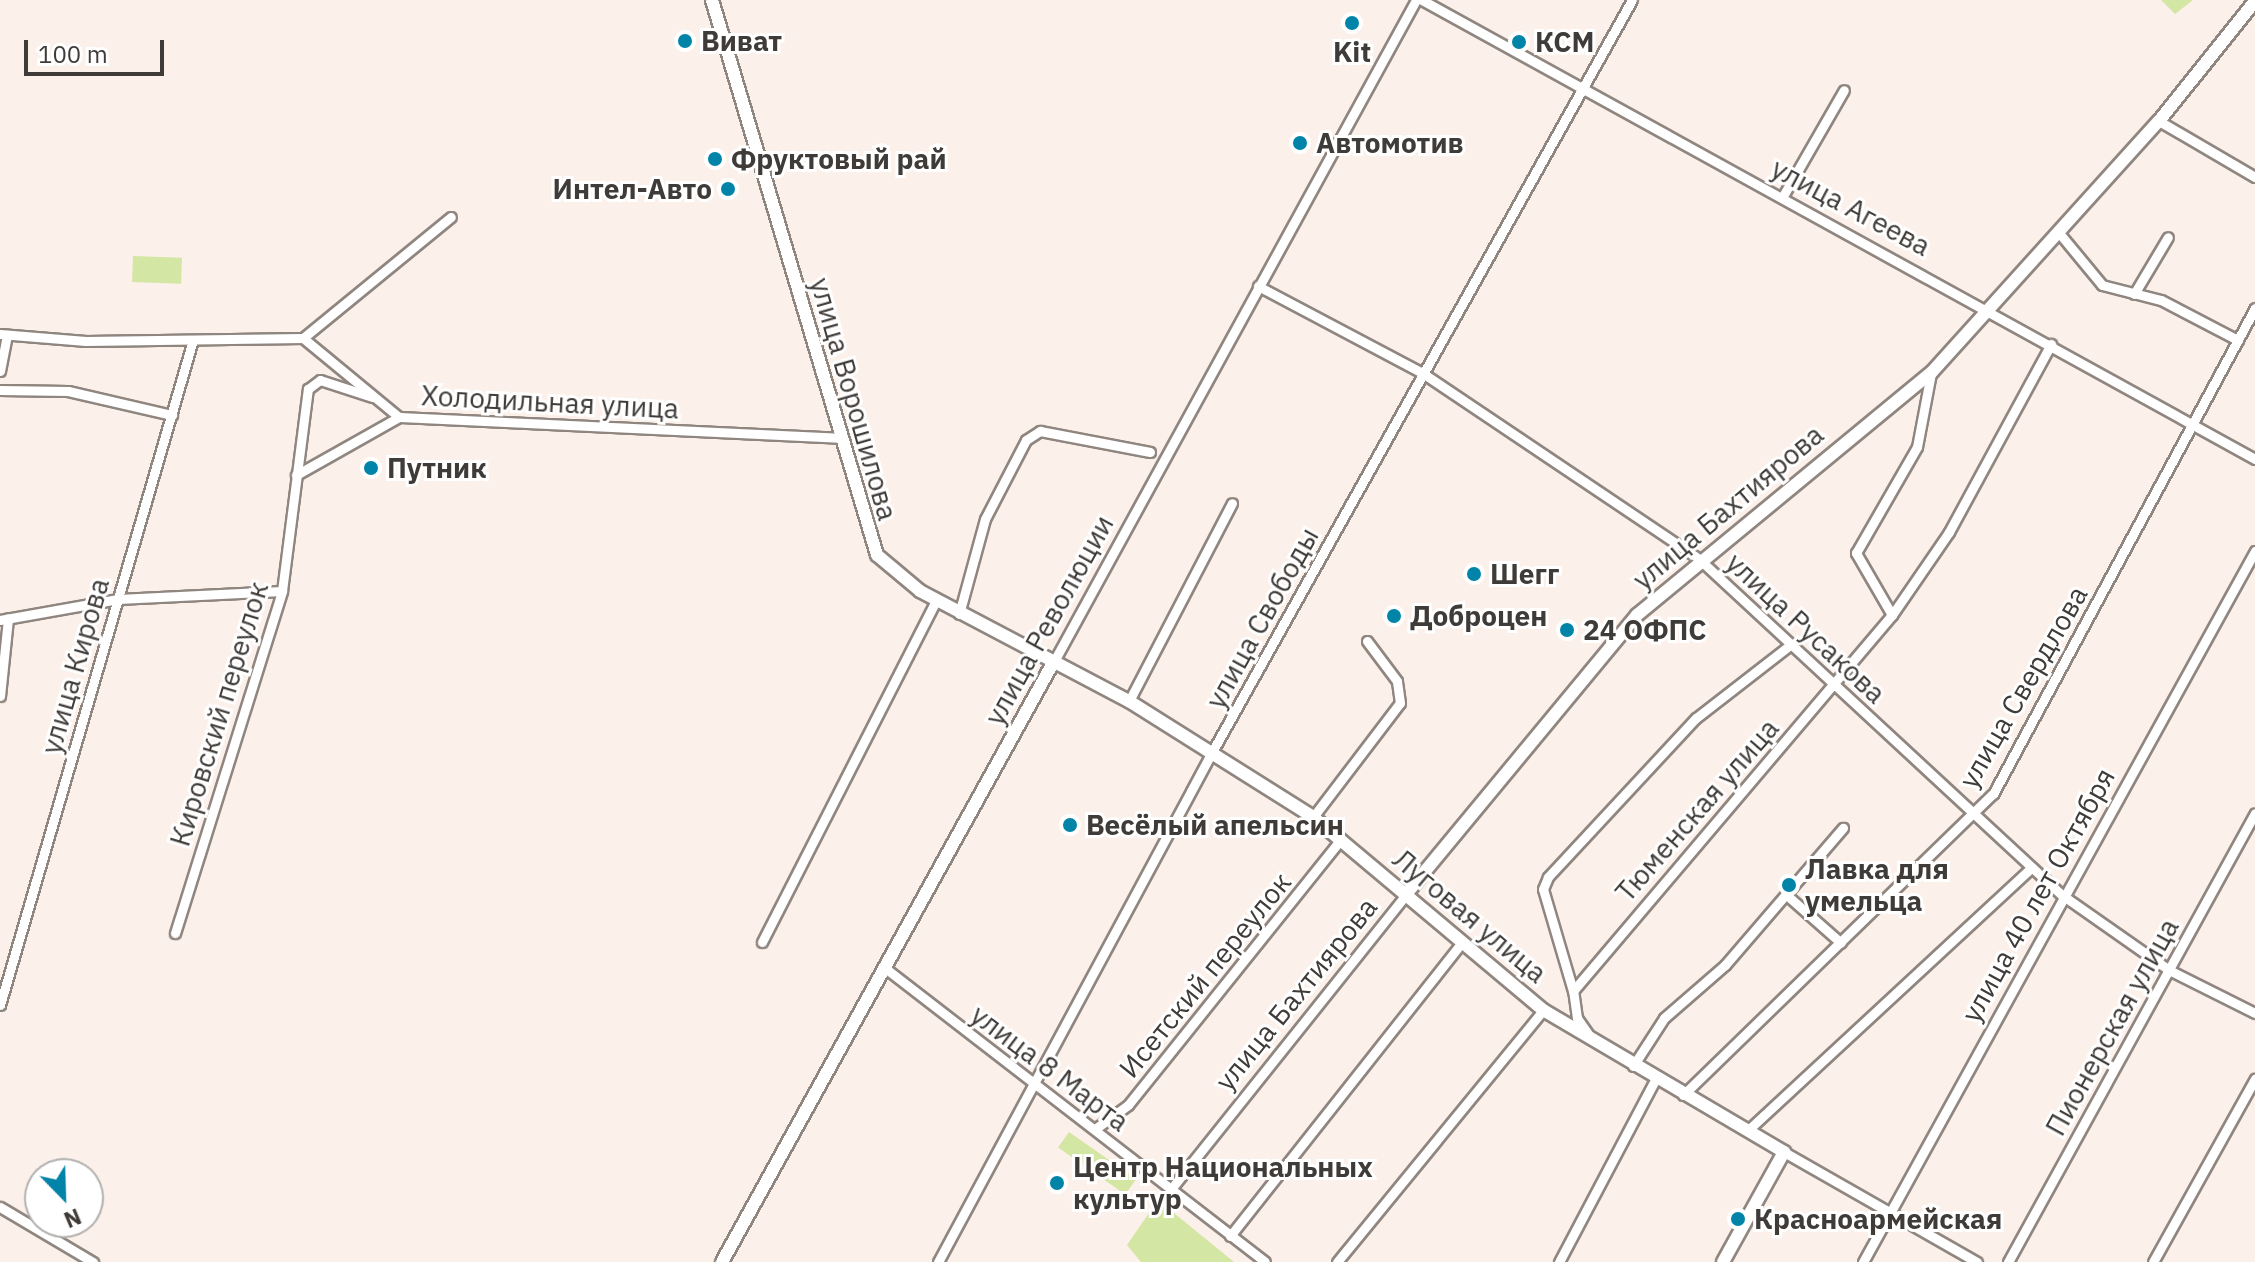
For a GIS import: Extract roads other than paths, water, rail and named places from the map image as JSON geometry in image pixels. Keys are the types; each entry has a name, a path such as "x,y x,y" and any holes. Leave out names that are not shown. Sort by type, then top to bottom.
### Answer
{"main road":[{"name":"улица Ворошилова","path":"712,0 839,438 877,555 936,600"},
{"name":"улица Бахтиярова","path":"1407,893 1637,615 1699,559 1931,373 2060,234 2159,121 2255,1"},
{"name":"Луговая улица","path":"936,600 1129,701 1313,817 1543,1010 1655,1080 1784,1152"},
{"name":"улица Революции","path":"722,1262 1053,663"},
{"path":"1723,1262 1784,1152"}],"street":[{"name":"улица Революции","path":"1053,663 1416,0"},
{"name":"улица Агеева","path":"1422,0 1990,307 2255,459"},
{"name":"улица Свободы","path":"938,1262 1212,752 1632,0"},
{"path":"1783,196 1844,90"},
{"path":"2159,121 2255,177"},
{"path":"0,371 4,335 193,340 303,338 451,217"},
{"path":"2060,234 2102,285 2134,294 2238,340"},
{"path":"2134,294 2168,237"},
{"name":"улица Русакова","path":"1258,286 1424,374 1699,559 2062,895 2169,970 2255,1013"},
{"name":"улица Свердлова","path":"1682,1095 1993,794 2255,308"},
{"name":"Холодильная улица","path":"303,338 399,417 839,438"},
{"name":"улица Кирова","path":"0,1005 4,973 193,340"},
{"name":"Тюменская улица","path":"1573,991 1892,615 1949,532 2051,344"},
{"path":"1892,615 1856,553 1917,447 1931,373"},
{"name":"Кировский переулок","path":"175,933 282,591 296,475 312,383 377,399"},
{"path":"0,390 68,391 172,415"},
{"path":"296,475 399,417"},
{"path":"959,614 985,519 1026,440 1040,431 1150,452"},
{"path":"1129,701 1232,503"},
{"name":"улица 40 лет Октября","path":"1863,1262 2062,895 2255,551"},
{"path":"0,696 4,619 118,599 282,591"},
{"path":"762,942 936,600"},
{"path":"1313,817 1400,703 1397,681 1367,641"},
{"path":"1593,1042 1577,1018 1573,991 1543,889 1548,877 1696,718 1790,645"},
{"name":"Пионерская улица","path":"2008,1262 2255,813"},
{"path":"1633,1066 1664,1018 1789,897 1843,828"},
{"name":"Исетский переулок","path":"1095,1129 1128,1105 1341,839"},
{"path":"1747,1131 2032,867"},
{"name":"улица Бахтиярова","path":"1171,1189 1407,893"},
{"path":"1789,897 1841,943"},
{"path":"1230,1236 1462,942"},
{"name":"улица 8 Марта","path":"885,968 1033,1087 1095,1129 1265,1262"},
{"path":"1337,1262 1543,1010"},
{"path":"2153,1262 2255,1079"},
{"path":"1559,1262 1655,1080"},
{"name":"Луговая улица","path":"1784,1152 1977,1262"},
{"path":"0,1207 93,1262"}],"place":[{"name":"Kit","path":"1352,23"},
{"name":"Виват","path":"685,41"},
{"name":"КСМ","path":"1519,42"},
{"name":"Автомотив","path":"1300,143"},
{"name":"Фруктовый рай","path":"715,159"},
{"name":"Интел-Авто","path":"728,189"},
{"name":"Путник","path":"371,468"},
{"name":"Шегг","path":"1474,574"},
{"name":"Доброцен","path":"1394,616"},
{"name":"24 ОФПС","path":"1567,630"},
{"name":"Весёлый апельсин","path":"1070,825"},
{"name":"Лавка для умельца","path":"1789,885"},
{"name":"Центр Национальных культур","path":"1057,1183"},
{"name":"Красноармейская","path":"1738,1219"}]}
